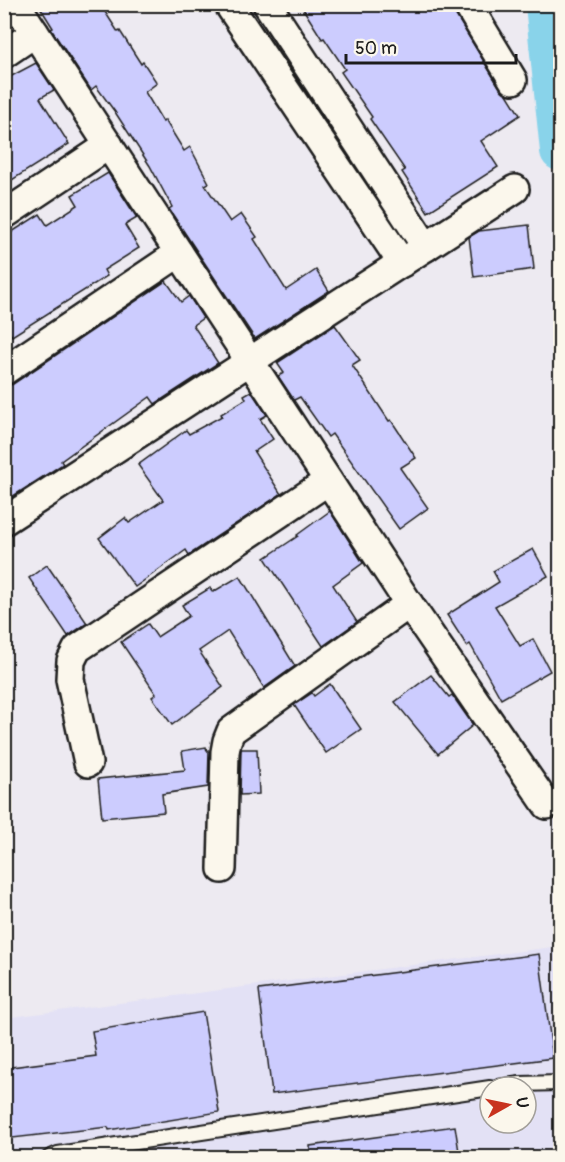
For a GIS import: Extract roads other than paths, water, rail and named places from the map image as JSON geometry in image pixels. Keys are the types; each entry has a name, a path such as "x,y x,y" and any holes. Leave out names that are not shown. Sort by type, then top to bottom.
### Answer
{"street":[{"path":"16,4 409,604 547,805"},
{"path":"228,4 402,263"},
{"path":"267,4 426,247"},
{"path":"467,4 513,80"},
{"path":"4,54 35,33"},
{"path":"4,215 109,146"},
{"path":"363,205 388,189"},
{"path":"4,520 515,189"},
{"path":"4,371 179,253"},
{"path":"88,763 70,679 70,661 77,649 328,481"},
{"path":"222,869 225,752 231,731 409,604"}],"lane":[{"path":"538,1084 559,1083"},
{"path":"49,1158 58,1154 478,1090"}],"waterway":[{"path":"545,4 560,151"}]}
